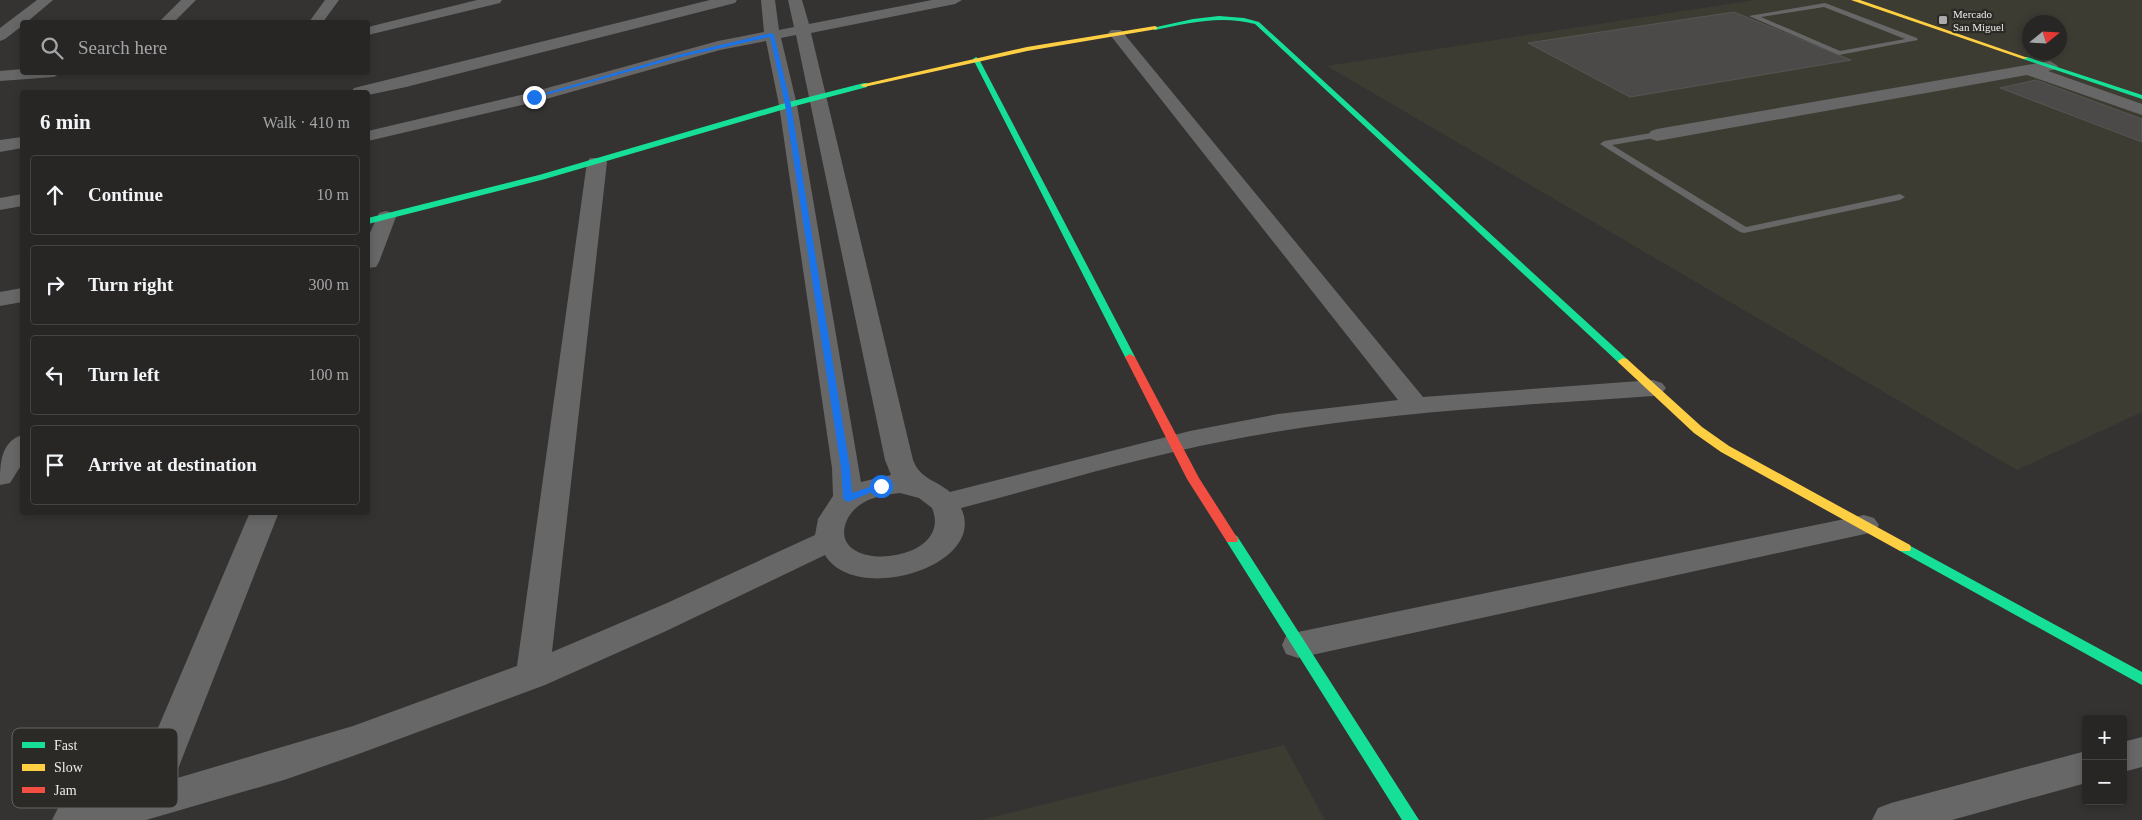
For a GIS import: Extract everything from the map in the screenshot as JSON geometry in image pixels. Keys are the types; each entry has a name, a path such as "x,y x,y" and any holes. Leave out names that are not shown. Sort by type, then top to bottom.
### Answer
{"street":[{"path":"20,20 46,0"},
{"path":"168,20 188,0"},
{"path":"317,20 332,0"},
{"path":"369,90 436,75 647,18 730,0"},
{"path":"768,0 772,35 788,105 846,468 848,499"},
{"path":"795,0 819,96 899,460 904,472 918,487"},
{"path":"370,136 514,102 680,56 803,28 955,0"},
{"path":"1854,0 2142,97"},
{"path":"370,30 485,1"},
{"path":"370,252 377,219 597,162 819,96 976,59 1116,33 1240,17 1257,23 1698,430 1725,449 2142,678"},
{"path":"0,36 20,20"},
{"path":"1116,33 1415,404"},
{"path":"976,59 1108,311 1174,443 1298,645 1411,820"},
{"path":"1657,134 2050,66"},
{"path":"2028,70 2142,110"},
{"path":"0,76 20,75"},
{"path":"0,146 20,144"},
{"path":"532,675 597,162"},
{"path":"0,204 20,200"},
{"path":"0,299 20,295"},
{"path":"944,503 1174,443 1294,420 1415,404 1653,388"},
{"path":"0,476 20,447"},
{"path":"900,484 918,487 933,493 944,503 950,515 950,528 944,542 931,554 914,563 894,568 872,568 853,563 839,553 830,540 830,526 836,512 848,499 863,491 881,486 900,484"},
{"path":"176,728 264,515"},
{"path":"1298,645 1864,525"},
{"path":"178,795 346,743 482,695 629,634 830,540"},
{"path":"2127,756 2142,752"},
{"path":"1891,820 2082,768"},
{"path":"71,820 126,808"}],"lane":[{"path":"1825,5 1914,40 1839,53 1753,16 1825,5"},
{"path":"1657,134 1604,144 1744,230 1900,197"}],"shaded area":[{"path":"1755,0 2142,0 2142,412 2017,470 1327,66"},
{"path":"1284,745 1325,820 981,820"}],"building":[{"path":"1734,12 1851,60 1630,97 1528,43"},
{"path":"2036,80 2142,119 2142,142 2000,88"}],"traffic: fast":[{"path":"1155,28 1219,18 1232,18 1257,23 1623,361"},
{"path":"976,59 1130,357"},
{"path":"2031,60 2142,97"},
{"path":"370,220 542,177 792,104 864,85"},
{"path":"1232,539 1411,820"},
{"path":"1905,548 2142,679"}],"traffic: slow":[{"path":"1854,0 2022,57"},
{"path":"864,85 1027,49 1155,28"},
{"path":"1623,361 1698,430 1725,449 1905,548"}],"traffic: jam":[{"path":"1130,357 1193,479 1232,539"}],"place":[{"name":"Mercado San Miguel","path":"1943,20"}],"route":[{"path":"534,97 718,46 772,35 788,105 846,468 848,499 863,491 881,486"}]}
